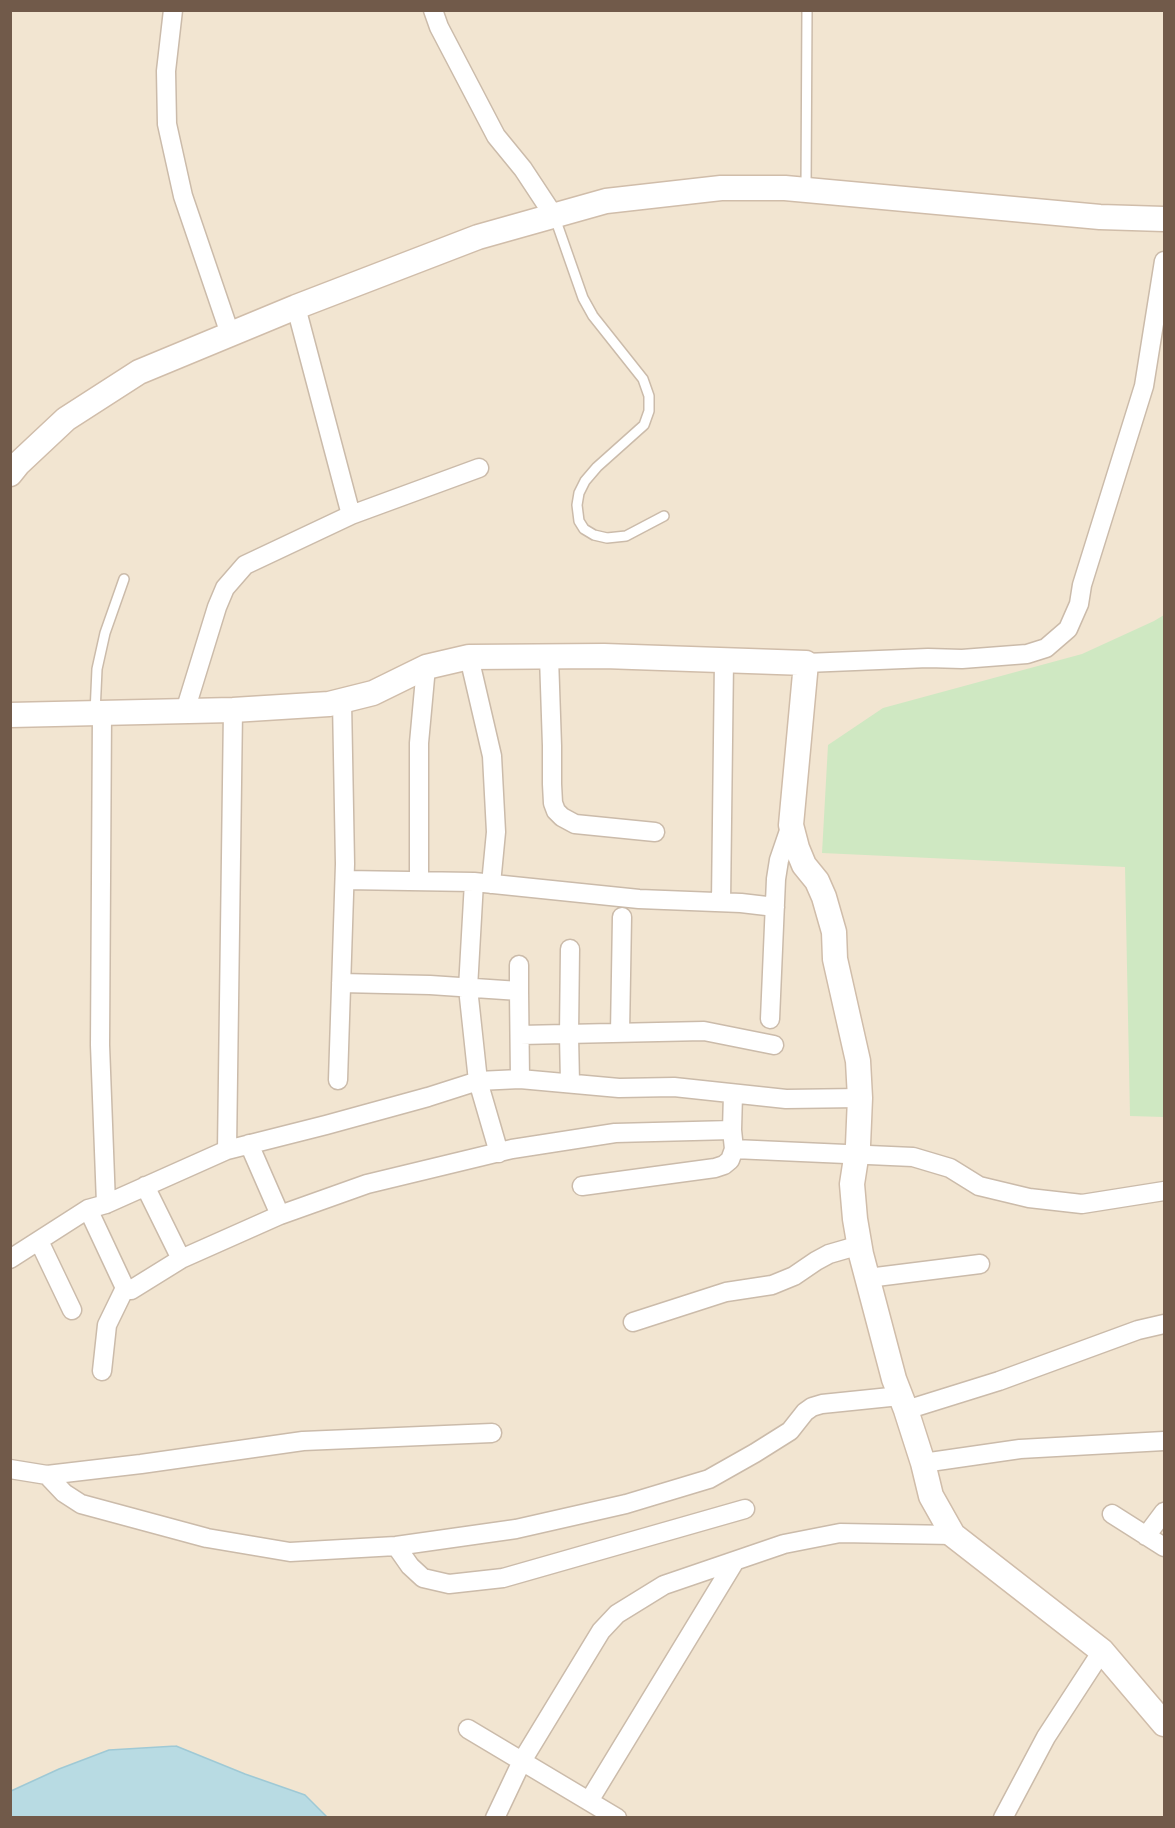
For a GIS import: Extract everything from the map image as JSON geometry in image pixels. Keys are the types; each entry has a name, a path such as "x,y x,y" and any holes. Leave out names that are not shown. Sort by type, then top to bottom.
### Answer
{"street":[{"path":"173,10 166,71 167,124 183,196 231,334"},
{"path":"433,10 439,27 496,136 523,169 554,216"},
{"path":"13,468 66,419 139,372 296,307 478,237 606,201 721,188 785,188 1100,217 1164,219"},
{"path":"10,715 232,710 342,701 373,693 426,667 469,657 604,656 806,663 928,658 962,659 1027,654 1046,648 1068,629 1079,604 1082,585 1144,386 1164,261"},
{"path":"296,307 351,515"},
{"path":"185,711 217,607 225,588 245,565 351,515 479,468"},
{"path":"469,657 492,756 496,832 483,883 468,988 478,1081 499,1153"},
{"path":"549,657 552,784 556,811 575,824 655,832"},
{"path":"721,902 724,660"},
{"path":"770,1019 776,879 779,861 791,825 806,663"},
{"path":"419,881 419,743 426,667"},
{"path":"338,1080 345,880 342,701"},
{"path":"227,1150 232,710"},
{"path":"99,713 100,1037 97,1206 125,1288 107,1325 102,1371"},
{"path":"791,825 804,865 817,881 824,897 834,932 835,959 858,1061 860,1098 852,1184 855,1219 894,1379 923,1463 931,1496 952,1535 1102,1651 1164,1724"},
{"path":"345,880 483,883 639,899 721,902 775,907"},
{"path":"621,1033 622,916"},
{"path":"570,949 570,1083"},
{"path":"519,965 520,1078"},
{"path":"341,991 468,988 519,991"},
{"path":"520,1035 705,1031 774,1046"},
{"path":"10,1259 97,1206 227,1150 394,1107 478,1081 520,1078 619,1088 674,1087 786,1099 860,1098"},
{"path":"582,1186 724,1165 730,1160 733,1139 733,1094"},
{"path":"125,1288 131,1290 181,1259 279,1215 367,1184 512,1149 615,1133 733,1139 856,1154 913,1157 950,1168 979,1186 1040,1199 1082,1204 1164,1191"},
{"path":"249,1144 279,1215"},
{"path":"145,1186 181,1259"},
{"path":"39,1241 72,1310"},
{"path":"633,1322 726,1292 772,1285 794,1276 829,1254 860,1245"},
{"path":"868,1278 980,1264"},
{"path":"47,1475 64,1493 81,1504 207,1538 290,1552 396,1546 516,1529 626,1504 709,1479 789,1431 812,1407 822,1404 903,1403 999,1380 1138,1330 1164,1324"},
{"path":"10,1469 47,1475 303,1441 492,1433"},
{"path":"923,1463 1020,1449 1164,1441"},
{"path":"396,1546 410,1566 423,1578 449,1584 503,1578 745,1509"},
{"path":"1146,1536 1164,1512"},
{"path":"1112,1514 1164,1547"},
{"path":"495,1818 522,1761 601,1631 616,1614 664,1585 784,1544 840,1533 952,1535"},
{"path":"590,1801 735,1561"},
{"path":"1003,1818 1046,1737 1102,1651"},
{"path":"468,1730 613,1816"}],"lane":[{"path":"806,190 807,10"},
{"path":"554,216 583,298 593,316 643,379 649,396 649,411 644,425 597,467 585,481 579,493 577,505 579,521 584,529 594,535 607,538 626,536 664,516"},
{"path":"99,713 97,669 105,633 124,579"}],"shaded area":[{"path":"11,11 1164,11 1164,1817 11,1817"}],"green space":[{"path":"1164,615 1164,1117 1130,1116 1125,867 822,853 828,745 883,708 1082,654"}],"water":[{"path":"176,1746 305,1795 327,1817 11,1817 11,1791 59,1769 109,1750"}]}
